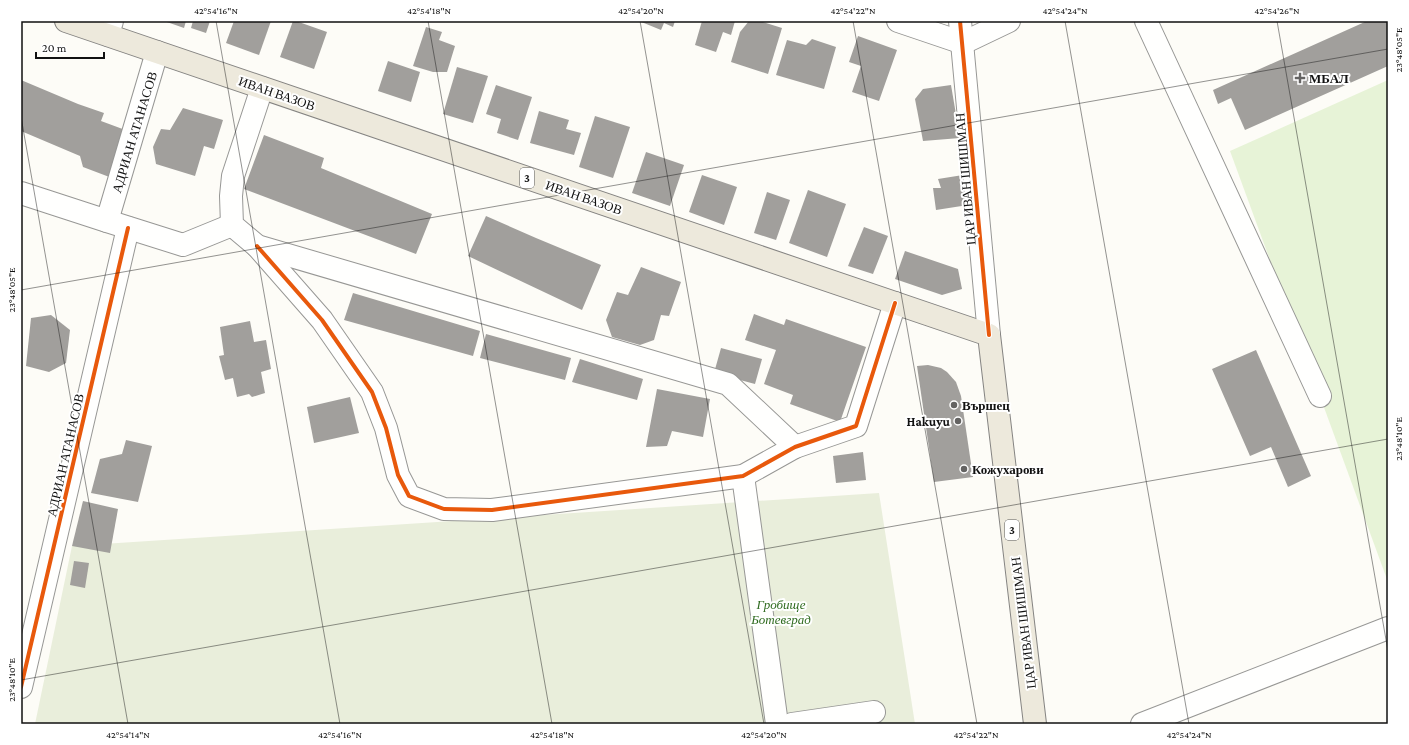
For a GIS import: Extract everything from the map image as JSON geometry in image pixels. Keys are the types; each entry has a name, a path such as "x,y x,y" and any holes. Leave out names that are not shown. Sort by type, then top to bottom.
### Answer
{"main road":[{"name":"ИВАН ВАЗОВ","path":"66,21 110,28 157,52 989,335"},
{"name":"ЦАР ИВАН ШИШМАН","path":"989,335 1035,724"}],"street":[{"path":"898,21 963,43 1009,21"},
{"name":"ЦАР ИВАН ШИШМАН","path":"960,21 989,335"},
{"path":"1146,21 1320,396"},
{"name":"АДРИАН АТАНАСОВ","path":"107,222 157,52"},
{"path":"262,88 233,176 230,196 232,226 257,246 322,320 372,392 386,428 398,475 409,496 444,509 492,510 743,476 794,448 856,426 895,303"},
{"path":"21,193 107,222 183,245 232,226"},
{"name":"АДРИАН АТАНАСОВ","path":"21,687 27,634 128,228"},
{"path":"257,246 728,384 794,448"},
{"path":"743,476 776,724"},
{"path":"1142,724 1388,628"},
{"path":"792,724 874,712"}],"green space":[{"path":"1388,80 1388,582 1230,151"},
{"name":"Гробище Ботевград","path":"879,493 915,724 35,724 72,546"}],"building":[{"path":"164,21 186,21 184,28"},
{"path":"193,21 210,21 206,33 191,28"},
{"path":"234,21 271,21 259,55 226,43"},
{"path":"293,21 327,32 314,69 280,57"},
{"path":"639,21 675,21 673,27 664,23 661,30"},
{"path":"702,21 735,21 731,35 723,32 716,52 695,45"},
{"path":"749,21 760,21 782,28 768,74 731,62 740,32"},
{"name":"МБАЛ","path":"1367,21 1388,21 1388,66 1245,130 1231,98 1218,104 1213,90"},
{"path":"426,27 442,32 439,40 455,46 447,72 433,72 413,66"},
{"path":"858,36 897,50 879,101 852,92 861,66 849,62"},
{"path":"812,39 836,47 824,89 776,75 787,40 806,45"},
{"path":"388,61 420,72 411,102 378,91"},
{"path":"457,67 488,76 473,123 443,114"},
{"path":"21,80 78,104 104,113 101,121 128,131 112,178 83,167 80,156 21,131"},
{"path":"496,85 532,97 518,140 497,133 501,119 486,114"},
{"path":"951,85 960,138 923,141 915,99 923,89"},
{"path":"183,108 223,120 214,149 204,146 195,176 156,164 153,147 161,129 170,130"},
{"path":"539,111 569,120 566,129 581,133 574,155 530,143"},
{"path":"595,116 630,127 613,178 579,167"},
{"path":"264,135 324,158 321,168 432,214 416,254 244,189"},
{"path":"646,152 684,165 670,206 632,193"},
{"path":"702,175 737,187 724,225 689,212"},
{"path":"963,175 968,205 936,210 933,188 941,188 938,179"},
{"path":"808,190 846,204 827,257 789,243"},
{"path":"767,192 790,200 776,240 754,233"},
{"path":"486,216 601,265 582,310 468,256"},
{"path":"864,227 888,236 873,274 848,266"},
{"path":"905,251 958,269 962,289 942,295 895,279"},
{"path":"641,267 681,282 669,316 661,315 654,340 640,345 612,337 606,320 617,292 628,295"},
{"path":"353,293 480,331 473,356 344,320"},
{"path":"754,314 784,325 786,319 866,347 840,422 790,404 793,395 764,384 776,350 745,340"},
{"path":"51,315 70,330 66,363 49,372 26,366 31,318"},
{"path":"250,321 254,342 266,340 271,369 261,372 265,393 252,397 249,394 237,397 233,378 225,380 219,356 224,355 220,327"},
{"path":"486,334 571,358 565,380 480,358"},
{"path":"721,348 762,359 755,384 714,373"},
{"path":"1256,350 1311,476 1288,487 1271,447 1250,456 1212,369"},
{"path":"580,359 643,379 637,400 572,382"},
{"path":"928,365 941,368 956,382 961,396 973,477 934,482 917,366"},
{"path":"657,389 710,399 703,437 672,431 667,446 646,447"},
{"path":"350,397 359,433 314,443 307,407"},
{"path":"126,440 152,446 138,502 91,493 100,459 122,454"},
{"path":"863,452 866,480 836,483 833,456"},
{"path":"83,501 118,509 110,553 72,546"},
{"path":"74,561 89,563 85,588 70,585"}],"cycle path":[{"path":"960,21 989,335"},
{"path":"21,687 128,228"},
{"path":"257,246 322,320 372,392 386,428 398,475 409,496 444,509 492,510 743,476 795,447 856,426 895,303"}],"place":[{"name":"МБАЛ","path":"1300,78"},
{"name":"Вършец","path":"954,405"},
{"name":"Hakuyu","path":"958,421"},
{"name":"Кожухарови","path":"964,469"}]}
